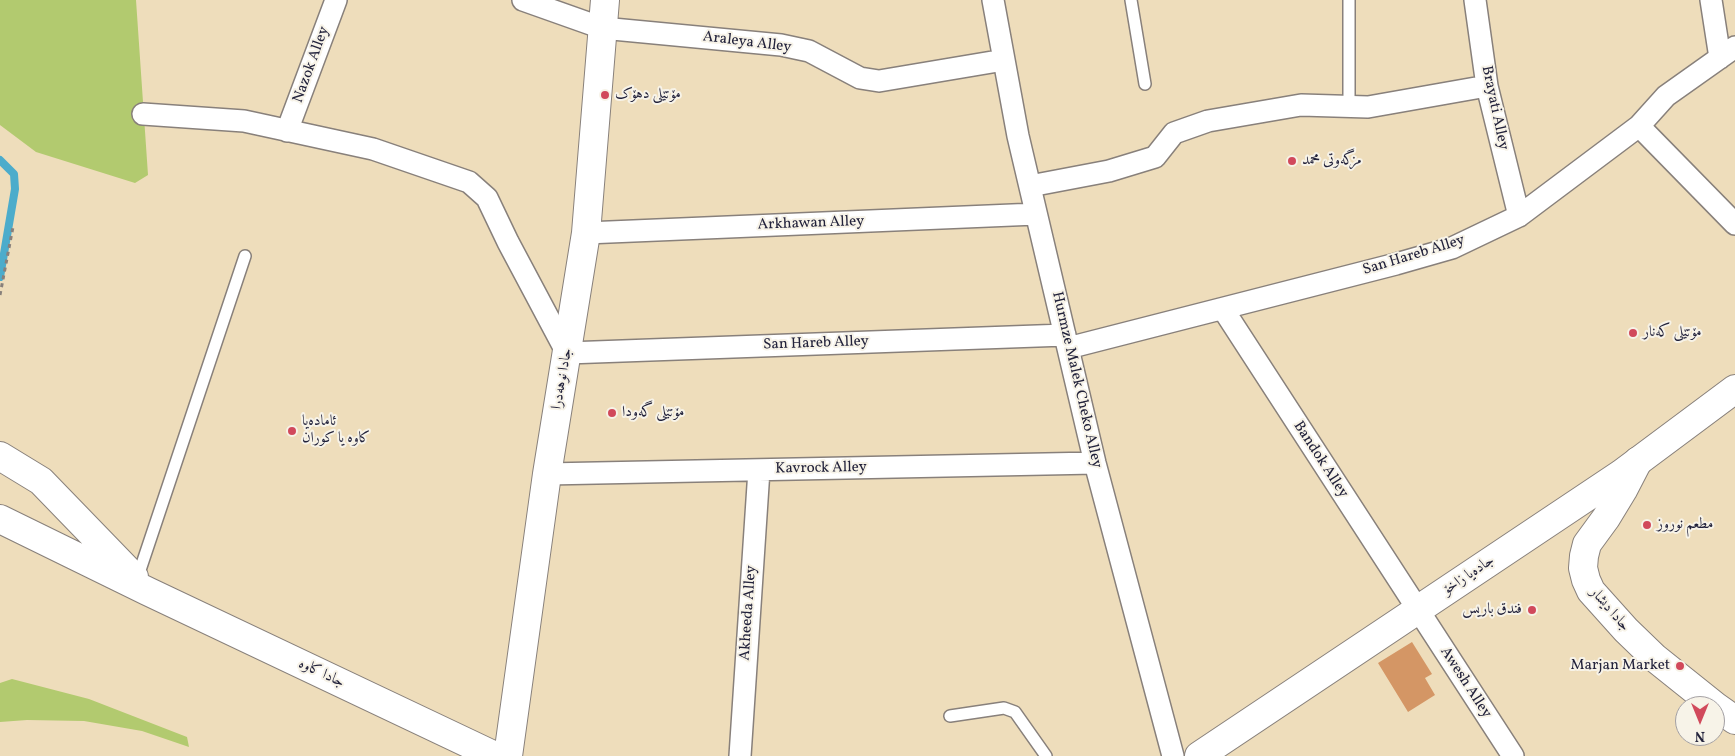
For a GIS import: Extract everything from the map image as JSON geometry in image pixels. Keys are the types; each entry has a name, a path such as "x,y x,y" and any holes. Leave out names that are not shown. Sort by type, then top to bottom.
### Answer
{"main road":[{"name":"جادا نوهەدرا","path":"508,756 547,474 586,233 605,0"},
{"name":"جادەیا زاخۆ","path":"1199,756 1638,461 1735,389"},
{"name":"جادا کاوه‌","path":"0,456 41,481 142,586"},
{"name":"جادا دیشار","path":"1638,461 1623,490 1587,544 1583,568 1586,580 1590,591 1661,664 1706,696"},
{"name":"جادا کاوه‌","path":"0,519 495,756"}],"street":[{"name":"Nazok Alley","path":"287,131 336,0"},
{"name":"Araleya Alley","path":"523,0 602,28 781,45 809,51 860,78 879,82 1004,60"},
{"name":"Hurmze Malek Cheko Alley","path":"993,0 1018,136 1095,463 1173,756"},
{"name":"Brayati Alley","path":"1475,0 1486,86 1518,216"},
{"path":"1711,0 1728,53"},
{"name":"San Hareb Alley","path":"567,353 1067,342 1223,309 1452,248 1518,216 1639,126 1666,96 1728,53"},
{"path":"1030,186 1109,171 1154,157 1174,133 1208,121 1301,106 1368,107 1486,86"},
{"path":"143,114 244,121 373,149 469,182 487,198 508,242 567,353"},
{"path":"1639,126 1735,224"},
{"name":"Arkhawan Alley","path":"586,233 1036,214"},
{"name":"Bandok Alley","path":"1223,309 1417,611"},
{"name":"Kavrock Alley","path":"547,474 1095,463"},
{"name":"Akheeda Alley","path":"740,756 759,470"},
{"name":"Awesh Alley","path":"1417,611 1512,756"}],"lane":[{"path":"1131,0 1145,84"},
{"path":"1349,0 1349,106"},
{"path":"142,586 245,256"},
{"path":"950,716 1004,708 1015,712 1046,756"}],"path":[{"path":"0,295 13,227"}],"green space":[{"path":"0,0 136,0 148,175 135,183 36,152 0,125"},
{"path":"12,679 89,699 187,737 189,747 142,731 84,721 27,720 0,722 0,683"}],"building":[{"path":"1412,642 1432,674 1425,678 1435,695 1408,712 1378,663"}],"waterway":[{"path":"0,160 14,174 15,189 0,277"}],"place":[{"name":"مۆتێلی دهۆک","path":"605,95"},
{"name":"مزگەوتی محمد","path":"1292,161"},
{"name":"مۆتێلی کەنار","path":"1633,333"},
{"name":"مۆتێلی گەودا","path":"612,413"},
{"name":"ئاماده‌یا کاوه‌ یا کوران","path":"292,431"},
{"name":"مطعم نوروز","path":"1647,525"},
{"name":"فندق باريس","path":"1532,610"},
{"name":"Marjan Market","path":"1680,666"}]}
